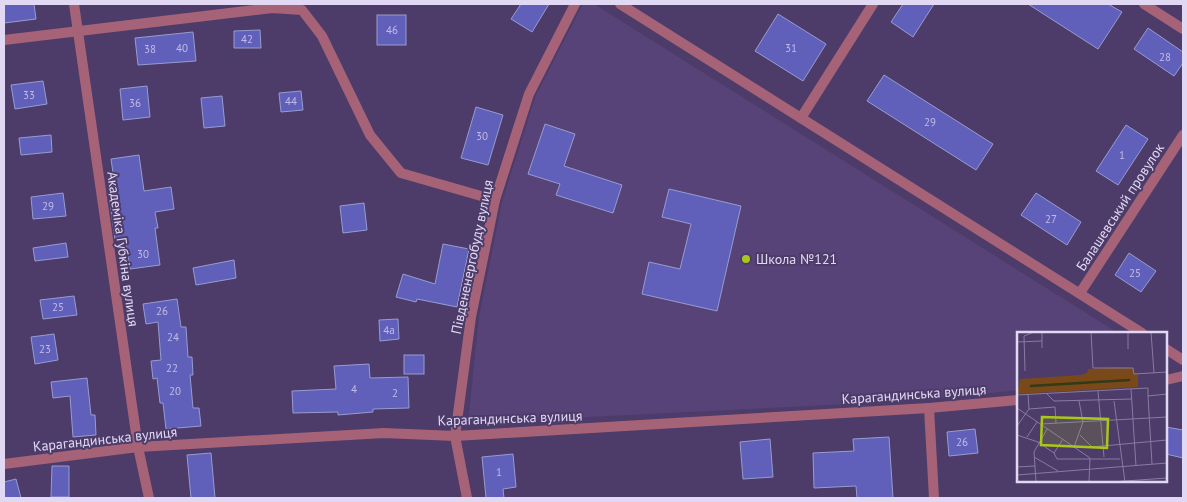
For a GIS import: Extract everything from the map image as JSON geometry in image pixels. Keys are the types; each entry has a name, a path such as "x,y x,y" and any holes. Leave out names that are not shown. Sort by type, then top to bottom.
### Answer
{"street":[{"name":"Академіка Губкіна вулиця","path":"74,4 138,447 149,498"},
{"name":"Південенергобуду вулиця","path":"467,498 454,436 471,317 495,200 529,94 575,4"},
{"path":"620,4 1140,332"},
{"path":"801,118 873,4"},
{"path":"1144,4 1183,29"},
{"path":"4,40 272,8 302,10 322,36 370,135 401,173 495,200"},
{"name":"Балашевський провулок","path":"1080,293 1183,135"},
{"path":"1167,349 1183,360"},
{"path":"1167,380 1183,376"},
{"name":"Карагандинська вулиця","path":"4,464 138,447 384,432 454,436 929,408 1017,400"},
{"path":"929,408 934,498"}],"shaded area":[{"name":"Школа №121","path":"583,4 594,4 1116,332 1017,332 1017,390 926,400 468,423 479,317 502,202 536,95"}],"building":[{"path":"4,4 34,4 36,19 4,23"},
{"path":"521,4 549,4 532,32 511,19"},
{"path":"903,4 934,4 913,37 891,22"},
{"path":"1028,4 1108,4 1122,12 1098,49"},
{"path":"778,14 826,44 803,81 755,51"},
{"path":"377,15 406,15 406,45 377,45"},
{"path":"1148,28 1183,52 1183,63 1174,76 1134,49"},
{"path":"260,30 261,48 234,48 234,31"},
{"path":"193,32 196,61 138,65 135,38"},
{"path":"884,75 993,144 976,170 867,101"},
{"path":"43,81 47,104 15,109 11,85"},
{"path":"147,86 150,117 123,120 120,89"},
{"path":"301,91 303,110 281,112 279,93"},
{"path":"222,96 225,126 204,128 201,98"},
{"path":"476,107 503,115 488,165 461,158"},
{"path":"545,124 575,134 564,166 622,185 613,213 556,195 560,184 528,174"},
{"path":"1126,125 1148,139 1118,185 1096,171"},
{"path":"51,135 52,152 21,155 19,138"},
{"path":"139,155 144,191 171,187 174,209 155,212 158,228 155,228 160,265 130,269 125,237 115,239 110,202 117,201 111,159"},
{"path":"669,189 741,206 717,311 642,294 649,262 680,269 691,224 662,217"},
{"path":"63,193 66,216 33,219 31,197"},
{"path":"1036,193 1081,222 1067,245 1021,215"},
{"path":"364,203 367,230 343,233 340,206"},
{"path":"66,243 68,257 35,261 33,248"},
{"path":"443,244 469,249 457,307 417,299 416,302 396,297 403,274 435,284"},
{"path":"1129,253 1156,271 1141,292 1115,275"},
{"path":"234,260 236,278 196,285 193,268"},
{"path":"74,296 77,315 43,319 40,300"},
{"path":"177,299 181,327 186,327 188,357 192,357 193,375 190,375 193,408 199,408 201,426 166,429 163,403 160,403 157,378 153,379 151,361 161,360 158,322 146,324 143,304"},
{"path":"398,319 399,339 380,341 379,320"},
{"path":"54,334 58,360 35,364 31,337"},
{"path":"404,355 424,355 424,374 404,374"},
{"path":"369,364 370,378 408,377 409,408 373,409 373,412 338,415 338,412 293,413 292,391 336,389 334,366"},
{"path":"87,378 91,415 95,415 96,435 73,437 70,396 53,398 51,382"},
{"path":"1167,427 1183,430 1183,458 1167,454"},
{"path":"975,429 978,453 949,456 947,432"},
{"path":"889,437 893,498 857,498 856,486 814,488 813,453 854,451 853,439"},
{"path":"770,439 773,477 743,479 740,442"},
{"path":"211,453 215,498 191,498 187,455"},
{"path":"513,454 516,487 503,489 504,498 486,498 482,457"},
{"path":"52,466 69,466 69,497 51,497"},
{"path":"16,479 21,498 4,498 4,482"}],"place":[{"name":"Школа №121","path":"746,259"}]}
